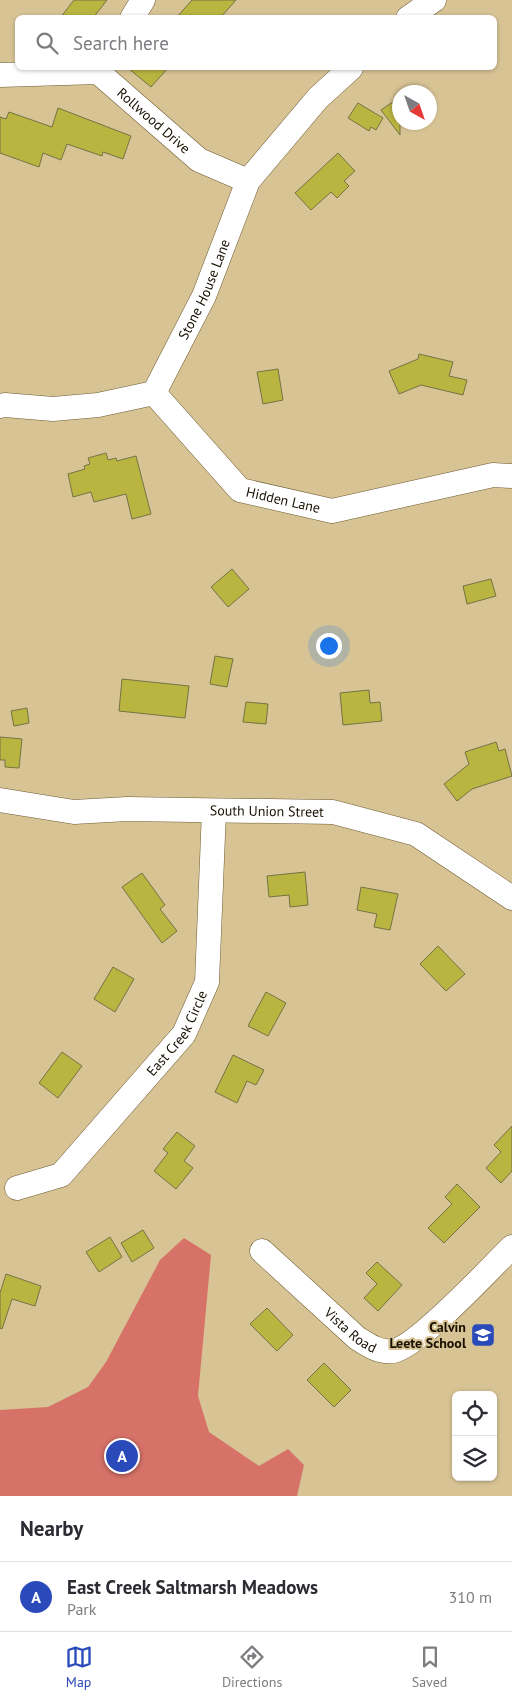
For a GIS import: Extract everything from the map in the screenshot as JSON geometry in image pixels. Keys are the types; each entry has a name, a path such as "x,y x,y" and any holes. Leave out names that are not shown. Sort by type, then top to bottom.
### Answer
{"street":[{"path":"134,15 143,0"},
{"path":"412,15 434,0"},
{"name":"Rollwood Drive","path":"0,75 99,70 199,160 248,181"},
{"name":"Stone House Lane","path":"154,392 204,296 248,181 318,98 349,70"},
{"path":"0,406 5,404 53,409 98,405 154,392"},
{"name":"Hidden Lane","path":"154,392 240,490 332,511 493,475 512,476"},
{"name":"South Union Street","path":"0,800 74,812 127,809 333,812 416,834 512,898"},
{"name":"East Creek Circle","path":"17,1188 61,1175 184,1034 207,982 214,811"},
{"name":"Vista Road","path":"262,1250 357,1338 370,1347 393,1351 415,1341 512,1247"}],"shaded area":[{"path":"184,1238 211,1255 198,1396 209,1432 259,1466 288,1449 304,1465 297,1496 0,1496 0,1410 48,1407 88,1387 106,1362 160,1260"}],"building":[{"path":"74,0 107,0 95,15 62,15"},
{"path":"192,0 236,0 223,15 179,15"},
{"path":"130,70 166,70 151,87"},
{"path":"392,102 392,124 381,110"},
{"path":"358,103 383,118 376,130 371,127 369,131 348,118"},
{"path":"58,108 131,136 123,159 103,152 102,156 67,144 61,160 43,153 39,167 0,153 0,117 6,119 9,112 52,127"},
{"path":"338,153 355,171 344,181 349,186 337,198 331,192 311,210 295,193"},
{"path":"419,354 453,362 449,376 467,380 463,395 421,385 399,394 389,371 418,359"},
{"path":"278,369 283,400 263,404 257,372"},
{"path":"106,453 108,460 116,458 117,461 136,456 151,514 132,519 126,494 94,502 91,492 73,497 68,474 85,469 84,466 90,464 88,458"},
{"path":"232,569 249,589 228,607 211,587"},
{"path":"491,579 496,596 467,604 463,586"},
{"path":"215,656 233,659 227,687 210,684"},
{"path":"122,679 189,686 185,718 119,711"},
{"path":"369,690 370,703 380,702 382,721 343,725 340,693"},
{"path":"246,702 268,704 266,724 243,722"},
{"path":"27,708 29,723 14,726 11,711"},
{"path":"0,737 22,739 19,768 5,767 5,760 0,760"},
{"path":"496,742 499,751 505,749 512,776 472,789 457,801 444,784 469,764 465,752"},
{"path":"305,872 308,905 290,907 289,895 269,897 267,876"},
{"path":"142,873 165,905 160,909 177,931 162,943 122,887"},
{"path":"361,887 398,894 390,930 374,927 377,914 357,910"},
{"path":"438,946 465,974 446,991 420,964"},
{"path":"113,967 134,979 115,1012 94,999"},
{"path":"266,992 286,1003 268,1036 248,1026"},
{"path":"62,1052 82,1066 58,1098 39,1083"},
{"path":"233,1055 264,1070 256,1085 247,1081 237,1103 215,1092"},
{"path":"512,1126 512,1171 501,1183 486,1168 501,1152 494,1145"},
{"path":"177,1132 195,1146 184,1161 193,1168 176,1189 154,1171 168,1153 163,1149"},
{"path":"457,1184 480,1207 444,1243 428,1228 452,1204 445,1197"},
{"path":"143,1230 154,1248 132,1262 121,1243"},
{"path":"110,1237 122,1257 99,1272 86,1252"},
{"path":"377,1262 402,1285 378,1311 364,1298 377,1284 366,1273"},
{"path":"6,1274 41,1286 35,1306 12,1299 2,1329 0,1328 0,1293"},
{"path":"267,1308 293,1335 277,1351 250,1324"},
{"path":"324,1363 351,1390 334,1407 307,1380"}],"place":[{"name":"Calvin Leete School","path":"483,1335"},
{"name":"East Creek Saltmarsh Meadows","path":"122,1456"}]}
